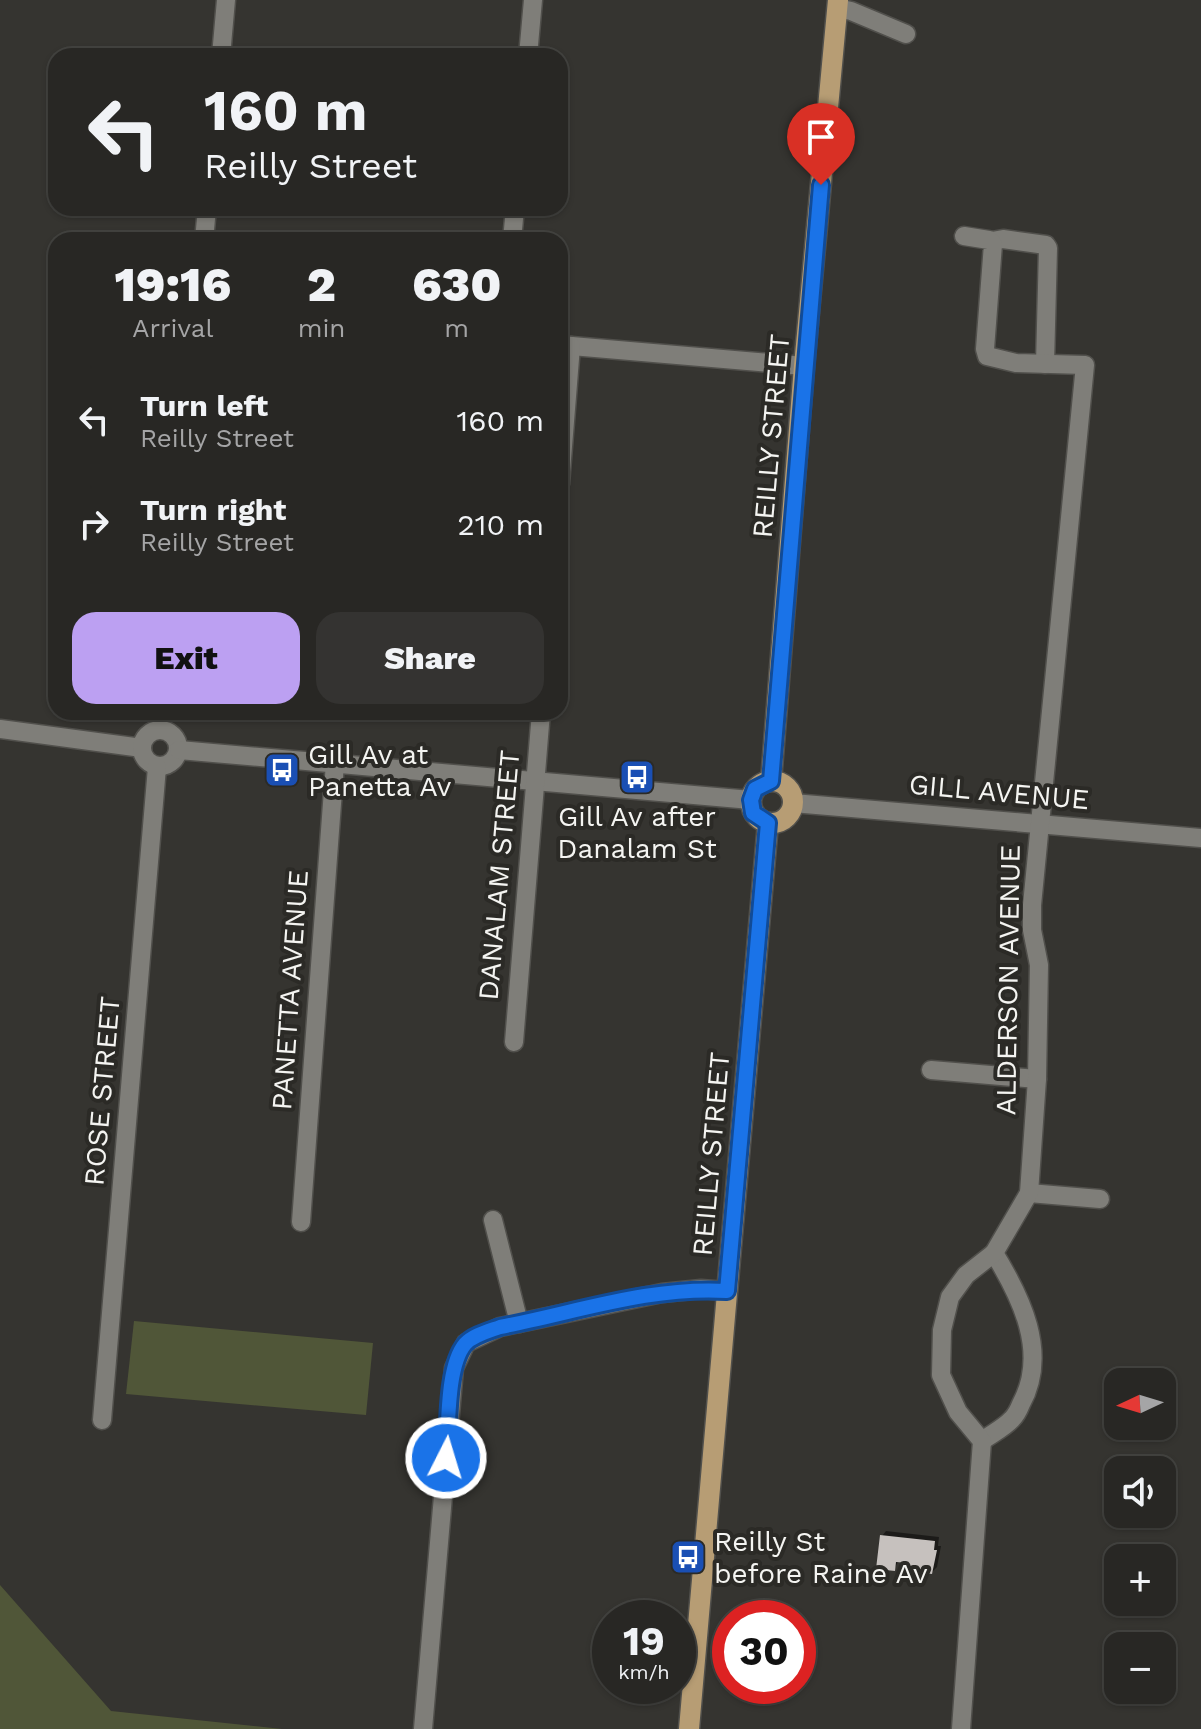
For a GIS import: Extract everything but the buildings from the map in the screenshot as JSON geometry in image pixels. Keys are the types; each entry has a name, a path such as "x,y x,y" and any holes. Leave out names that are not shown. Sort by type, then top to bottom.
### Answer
{"main road":[{"name":"REILLY STREET","path":"771,781 837,4"},
{"path":"771,781 784,785 793,803 788,816 768,823 753,813 751,800 755,789 771,781"},
{"name":"REILLY STREET","path":"689,1729 768,823"}],"street":[{"path":"222,48 226,0"},
{"path":"529,48 533,0"},
{"path":"837,4 906,34"},
{"path":"964,236 1046,245 1045,364 987,356 992,241"},
{"path":"568,345 804,366"},
{"name":"ALDERSON AVENUE","path":"982,1441 958,1412 941,1375 942,1330 950,1297 966,1275 994,1253 1029,1193 1037,1079 1039,965 1032,930 1032,905 1085,365 1045,364"},
{"name":"DANALAM STREET","path":"514,1042 540,720"},
{"path":"162,721 176,739 179,750 174,761 157,767 146,760 142,748 150,732 162,721"},
{"path":"0,729 142,748"},
{"path":"179,750 751,800"},
{"name":"PANETTA AVENUE","path":"301,1222 335,763"},
{"name":"ROSE STREET","path":"102,1420 157,767"},
{"name":"GILL AVENUE","path":"793,803 1201,838"},
{"path":"931,1070 1037,1079"},
{"path":"1029,1193 1100,1199"},
{"path":"493,1220 519,1323"},
{"path":"961,1729 982,1441 1013,1419 1029,1390 1032,1368 1032,1337 1022,1305 994,1253"},
{"path":"423,1729 454,1368 466,1343 482,1334 519,1323 662,1293 701,1289 727,1291"}],"green space":[{"path":"134,1321 373,1343 366,1415 126,1394"},
{"path":"0,1585 111,1711 282,1729 0,1729"}],"place":[{"name":"Gill Av at Panetta Av","path":"282,770"},
{"name":"Gill Av after Danalam St","path":"637,777"},
{"name":"Reilly St before Raine Av","path":"688,1557"}],"route":[{"path":"446,1458 454,1368 466,1343 500,1327 662,1293 701,1289 727,1291 768,823 753,813 751,800 755,789 771,781 821,185"}]}
